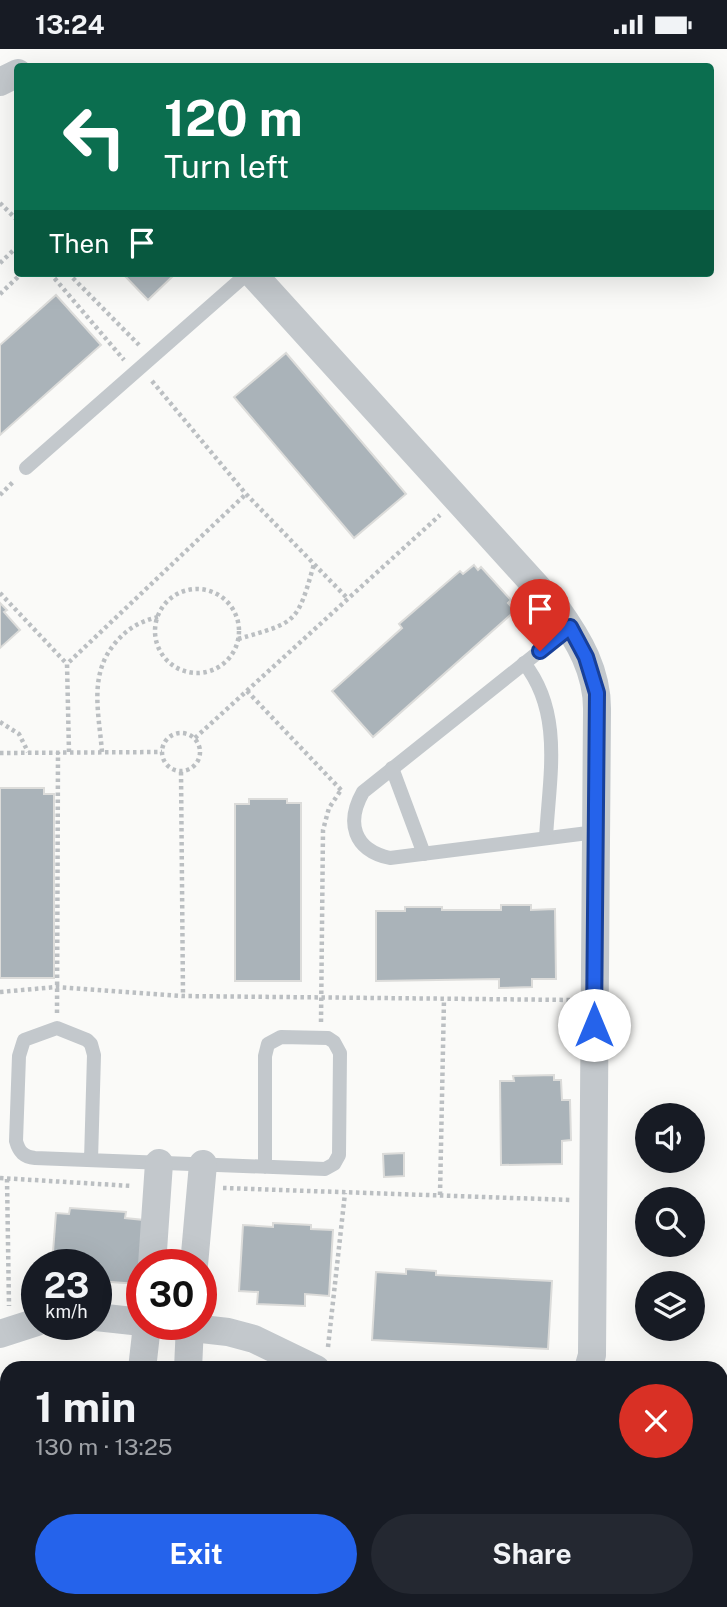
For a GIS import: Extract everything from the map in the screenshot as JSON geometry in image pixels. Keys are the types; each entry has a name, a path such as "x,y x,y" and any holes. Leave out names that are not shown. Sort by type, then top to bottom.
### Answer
{"street":[{"path":"254,277 556,608 586,657 597,693 591,1361"},
{"path":"153,1249 158,1175"},
{"path":"195,1249 201,1176"},
{"path":"217,1332 254,1339 318,1361"},
{"path":"143,1361 146,1340"},
{"path":"184,1340 187,1361"}],"lane":[{"path":"26,468 245,277"},
{"path":"570,627 363,792 356,805 354,828 363,845 371,851 390,857 596,832"},
{"path":"524,663 542,689 550,719 546,838"},
{"path":"392,768 424,854"},
{"path":"91,1160 93,1050 87,1040 57,1028 29,1037 21,1045 16,1141 18,1148 28,1158 91,1160 158,1175 201,1176 265,1167 325,1169 338,1160 340,1053 334,1042 321,1037 281,1037 268,1044 265,1056 265,1167"}],"path":[{"path":"0,203 14,217"},
{"path":"0,263 14,250"},
{"path":"0,294 18,277"},
{"path":"54,277 143,366"},
{"path":"71,277 246,493 348,599"},
{"path":"69,752 65,679 67,664 246,493"},
{"path":"195,738 457,499"},
{"path":"238,639 276,628 292,618 303,602 314,563"},
{"path":"192,589 203,589 224,598 232,607 237,617 238,639 234,650 219,667 197,672 186,671 175,666 160,650 156,639 158,617 171,598 192,589"},
{"path":"0,593 67,664"},
{"path":"102,752 96,684 99,670 109,651 129,629 158,617"},
{"path":"247,691 356,805"},
{"path":"0,722 19,734 29,753"},
{"path":"181,733 195,738 199,745 199,760 188,770 181,772 167,766 162,752 163,744 174,734 181,733"},
{"path":"0,753 162,752"},
{"path":"57,1028 58,753"},
{"path":"181,772 183,996"},
{"path":"321,1037 323,830 328,808 341,790"},
{"path":"0,992 56,987 183,996 594,1000"},
{"path":"440,1195 444,999"},
{"path":"0,1178 158,1175"},
{"path":"201,1176 345,1193 593,1201"},
{"path":"5,1332 7,1179"},
{"path":"321,1361 345,1193"}],"building":[{"path":"126,277 172,277 148,300"},
{"path":"56,295 101,345 0,435 0,345"},
{"path":"286,353 406,494 354,538 234,397"},
{"path":"474,565 478,570 481,567 511,600 508,603 515,611 373,737 332,691 402,628 399,624 460,571 463,574"},
{"path":"0,603 7,610 4,612 20,630 0,648"},
{"path":"0,788 44,788 44,794 54,794 54,978 0,978"},
{"path":"249,799 287,799 287,803 301,803 301,981 235,981 235,804 249,804"},
{"path":"501,905 531,905 531,910 555,909 556,979 532,979 532,987 499,988 499,979 376,981 376,911 405,911 405,907 501,910"},
{"path":"554,1075 554,1080 561,1080 562,1100 570,1100 571,1140 562,1141 562,1164 501,1165 500,1081 514,1081 513,1076"},
{"path":"404,1153 404,1176 384,1177 383,1154"},
{"path":"70,1208 126,1212 125,1218 144,1220 143,1249 126,1249 126,1283 112,1282 112,1249 53,1249 56,1213 69,1214"},
{"path":"273,1223 311,1225 311,1229 333,1230 329,1296 305,1294 305,1306 257,1304 258,1292 239,1291 243,1225 273,1227"},
{"path":"406,1269 436,1271 436,1275 552,1281 548,1349 372,1340 376,1272 406,1274"}],"route":[{"path":"540,651 570,627 586,657 597,693 594,1025"}]}
